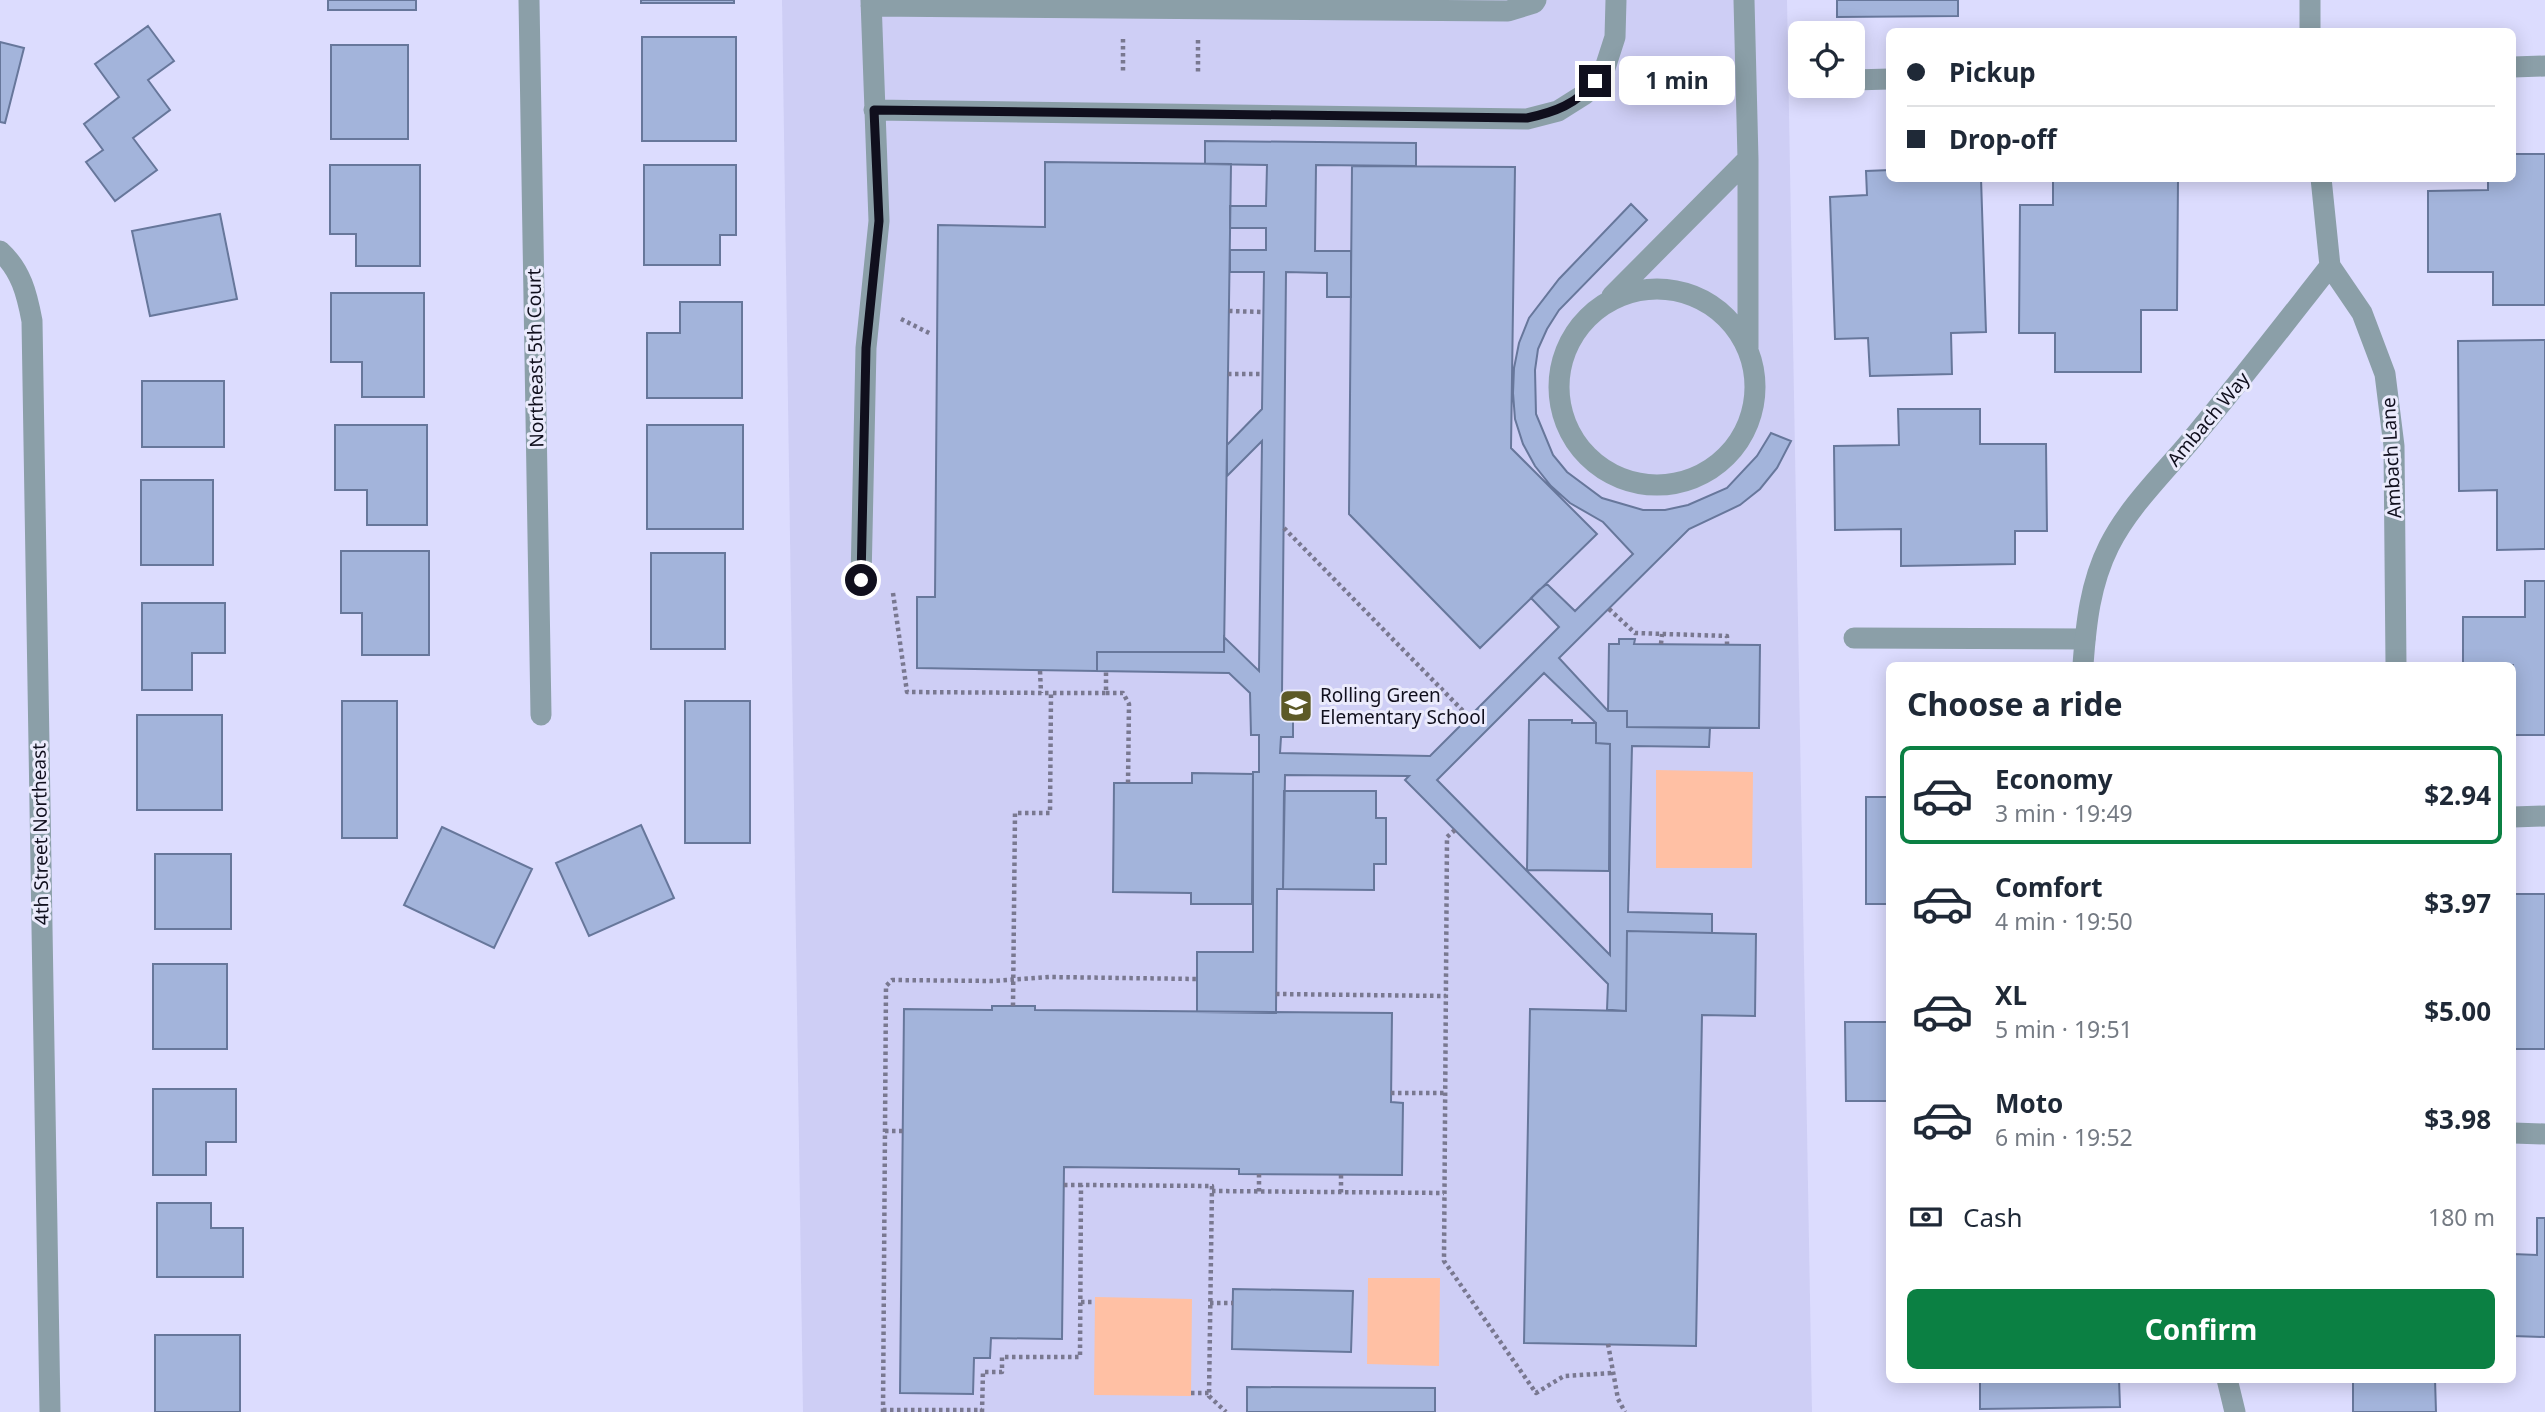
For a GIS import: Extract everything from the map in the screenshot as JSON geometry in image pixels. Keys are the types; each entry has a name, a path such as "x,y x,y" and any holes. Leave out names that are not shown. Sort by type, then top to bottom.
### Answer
{"street":[{"name":"Northeast 5th Court","path":"529,0 541,715"},
{"path":"861,580 866,348 879,221 871,3 1508,11 1536,0"},
{"path":"874,110 1527,118 1558,111 1585,94 1605,68 1615,37 1616,0"},
{"path":"1744,0 1748,159 1748,348 1756,382 1752,416 1736,446 1711,469 1679,482 1645,485 1612,474 1584,454 1566,425 1558,392 1562,358 1578,328 1748,159"},
{"path":"2310,0 2310,28"},
{"path":"2516,67 2545,66"},
{"path":"1865,80 1886,79"},
{"path":"2321,182 2330,266"},
{"name":"4th Street Northeast","path":"5,256 26,289 32,321 50,1412"},
{"name":"Ambach Way","path":"2083,662 2087,614 2095,580 2109,545 2130,514 2244,376 2330,266"},
{"name":"Ambach Lane","path":"2330,266 2362,313 2385,374 2395,446 2396,662"},
{"path":"1603,304 1634,291 1662,288 1689,293 1714,306 1734,325 1748,348"},
{"path":"1854,638 2085,639"},
{"path":"2516,817 2545,816"},
{"path":"2516,1133 2545,1134"},
{"path":"2228,1383 2235,1412"}],"path":[{"path":"1123,31 1123,73"},
{"path":"1198,31 1198,73"},
{"path":"1229,311 1264,312"},
{"path":"1228,374 1262,374"},
{"path":"1284,528 1469,717"},
{"path":"893,590 907,692 1123,693 1129,704 1128,783"},
{"path":"1609,609 1635,633 1727,636 1727,644"},
{"path":"1661,634 1661,644"},
{"path":"1040,671 1041,693"},
{"path":"1106,671 1106,693"},
{"path":"1013,1006 1015,813 1050,813 1051,693"},
{"path":"1455,830 1447,837 1444,1261 1536,1393 1564,1376 1613,1373"},
{"path":"1081,1185 1080,1357 1002,1357 1002,1372 983,1372 982,1411 883,1411 886,986 892,980 1197,979"},
{"path":"1276,994 1446,996"},
{"path":"1391,1093 1446,1093"},
{"path":"885,1130 903,1130"},
{"path":"1259,1174 1259,1192"},
{"path":"1341,1175 1341,1193"},
{"path":"1064,1185 1212,1186 1209,1396 1226,1412"},
{"path":"1212,1191 1444,1194"},
{"path":"1081,1302 1095,1302"},
{"path":"1210,1303 1233,1303"},
{"path":"1608,1344 1618,1399 1625,1412"},
{"path":"1191,1393 1209,1393"}],"shaded area":[{"name":"Rolling Green Elementary School","path":"782,0 1787,0 1812,1412 803,1412"},
{"path":"1656,770 1753,772 1752,868 1656,868"},
{"path":"1368,1278 1440,1278 1439,1366 1367,1364"},
{"path":"1095,1297 1192,1299 1191,1396 1094,1395"}],"building":[{"path":"328,0 416,0 416,10 328,10"},
{"path":"641,0 734,0 734,3 641,3"},
{"path":"1837,0 1958,0 1958,16 1837,17"},
{"path":"148,26 174,61 148,80 170,110 133,138 157,170 115,201 86,162 103,150 84,124 119,97 95,64"},
{"path":"642,37 736,37 736,141 642,141"},
{"path":"0,42 24,48 5,123 0,122"},
{"path":"331,45 408,45 408,139 331,139"},
{"path":"1205,141 1416,143 1416,166 1316,165 1315,251 1351,251 1351,297 1327,297 1327,273 1286,272 1282,693 1293,693 1293,737 1281,737 1280,753 1430,756 1559,627 1531,598 1539,590 1547,584 1575,611 1633,554 1603,522 1570,503 1551,486 1535,466 1523,444 1515,419 1513,393 1519,343 1529,318 1559,279 1631,204 1647,220 1559,310 1538,349 1535,370 1536,414 1553,455 1567,472 1602,498 1643,510 1665,510 1688,505 1727,488 1757,456 1771,433 1791,441 1777,468 1760,489 1740,505 1689,529 1559,658 1608,711 1627,711 1627,727 1710,728 1709,747 1632,746 1628,912 1712,914 1712,933 1627,931 1626,1011 1607,1010 1608,984 1405,780 1409,776 1285,775 1283,889 1277,889 1276,1013 1197,1012 1197,952 1253,952 1253,772 1259,772 1259,735 1251,735 1250,693 1229,673 1097,671 1097,652 1224,652 1224,637 1259,671 1262,441 1227,476 1227,445 1262,409 1264,272 1230,272 1230,250 1266,250 1266,228 1230,228 1230,206 1266,206 1267,165 1205,164","holes":["1544,673 1596,723 1596,743 1610,744 1610,955 1437,780"]},
{"path":"2516,154 2545,154 2545,305 2493,305 2493,272 2428,272 2428,191 2488,190 2488,182 2516,182"},
{"path":"1045,162 1231,164 1224,652 1097,652 1097,671 917,668 917,597 935,597 938,225 1045,227"},
{"path":"330,165 420,165 420,266 356,266 356,234 330,234"},
{"path":"644,165 736,165 736,235 720,235 720,265 644,265"},
{"path":"1352,166 1515,167 1511,448 1597,534 1480,648 1349,514"},
{"path":"1886,170 1886,182 1981,182 1986,332 1951,333 1952,374 1870,376 1868,338 1835,339 1830,197 1867,195 1866,171"},
{"path":"2053,182 2178,182 2177,310 2141,310 2141,372 2055,372 2055,333 2019,333 2020,205 2053,205"},
{"path":"220,214 237,299 150,316 132,231"},
{"path":"331,293 424,293 424,397 362,397 362,362 331,362"},
{"path":"680,302 742,302 742,398 647,398 647,333 680,333"},
{"path":"2545,340 2545,549 2497,550 2497,490 2459,491 2458,341"},
{"path":"142,381 224,381 224,447 142,447"},
{"path":"1898,409 1980,409 1980,444 2046,444 2047,531 2015,531 2015,564 1901,566 1901,529 1835,530 1834,446 1899,445"},
{"path":"335,425 427,425 427,525 367,525 367,490 335,490"},
{"path":"647,425 743,425 743,529 647,529"},
{"path":"141,480 213,480 213,565 141,565"},
{"path":"341,551 429,551 429,655 362,655 362,613 341,613"},
{"path":"651,553 725,553 725,649 651,649"},
{"path":"2525,581 2545,581 2545,735 2516,735 2516,662 2463,662 2463,617 2525,617"},
{"path":"142,603 225,603 225,653 192,653 192,690 142,690"},
{"path":"1619,639 1635,639 1634,644 1760,645 1759,728 1627,727 1627,711 1608,711 1609,644 1619,644"},
{"path":"342,701 397,701 397,838 342,838"},
{"path":"685,701 750,701 750,843 685,843"},
{"path":"137,715 222,715 222,810 137,810"},
{"path":"1529,720 1596,723 1596,743 1610,744 1609,871 1527,870"},
{"path":"1192,773 1253,774 1252,904 1191,904 1191,893 1113,892 1114,783 1192,783"},
{"path":"1284,791 1376,791 1376,818 1386,818 1386,864 1374,864 1374,890 1283,889"},
{"path":"1866,797 1886,797 1886,904 1866,904"},
{"path":"641,825 674,898 589,936 556,863"},
{"path":"442,827 532,869 494,948 404,905"},
{"path":"155,854 231,854 231,929 155,929"},
{"path":"2516,894 2545,894 2545,1049 2516,1049"},
{"path":"1627,931 1756,934 1755,1016 1702,1015 1696,1346 1524,1343 1530,1009 1626,1011"},
{"path":"153,964 227,964 227,1049 153,1049"},
{"path":"992,1006 1035,1006 1035,1010 1392,1013 1391,1102 1403,1103 1402,1175 1239,1174 1239,1169 1064,1167 1062,1339 991,1338 990,1358 974,1358 973,1394 900,1393 904,1009 992,1010"},
{"path":"1845,1022 1886,1022 1886,1101 1846,1101"},
{"path":"153,1089 236,1089 236,1142 206,1142 206,1175 153,1175"},
{"path":"157,1203 211,1203 211,1228 243,1228 243,1277 157,1277"},
{"path":"2537,1218 2545,1218 2545,1337 2516,1336 2516,1254 2537,1255"},
{"path":"1233,1289 1353,1291 1351,1352 1232,1349"},
{"path":"155,1335 240,1335 240,1412 155,1412"},
{"path":"1980,1383 2119,1383 2120,1407 1980,1409"},
{"path":"2353,1383 2435,1383 2436,1412 2353,1412"},
{"path":"1247,1387 1435,1388 1435,1412 1247,1412"}],"place":[{"name":"Rolling Green Elementary School","path":"1296,706"}],"route":[{"path":"861,580 866,348 879,221 874,110 1527,118 1558,111 1585,94 1595,81"}]}
